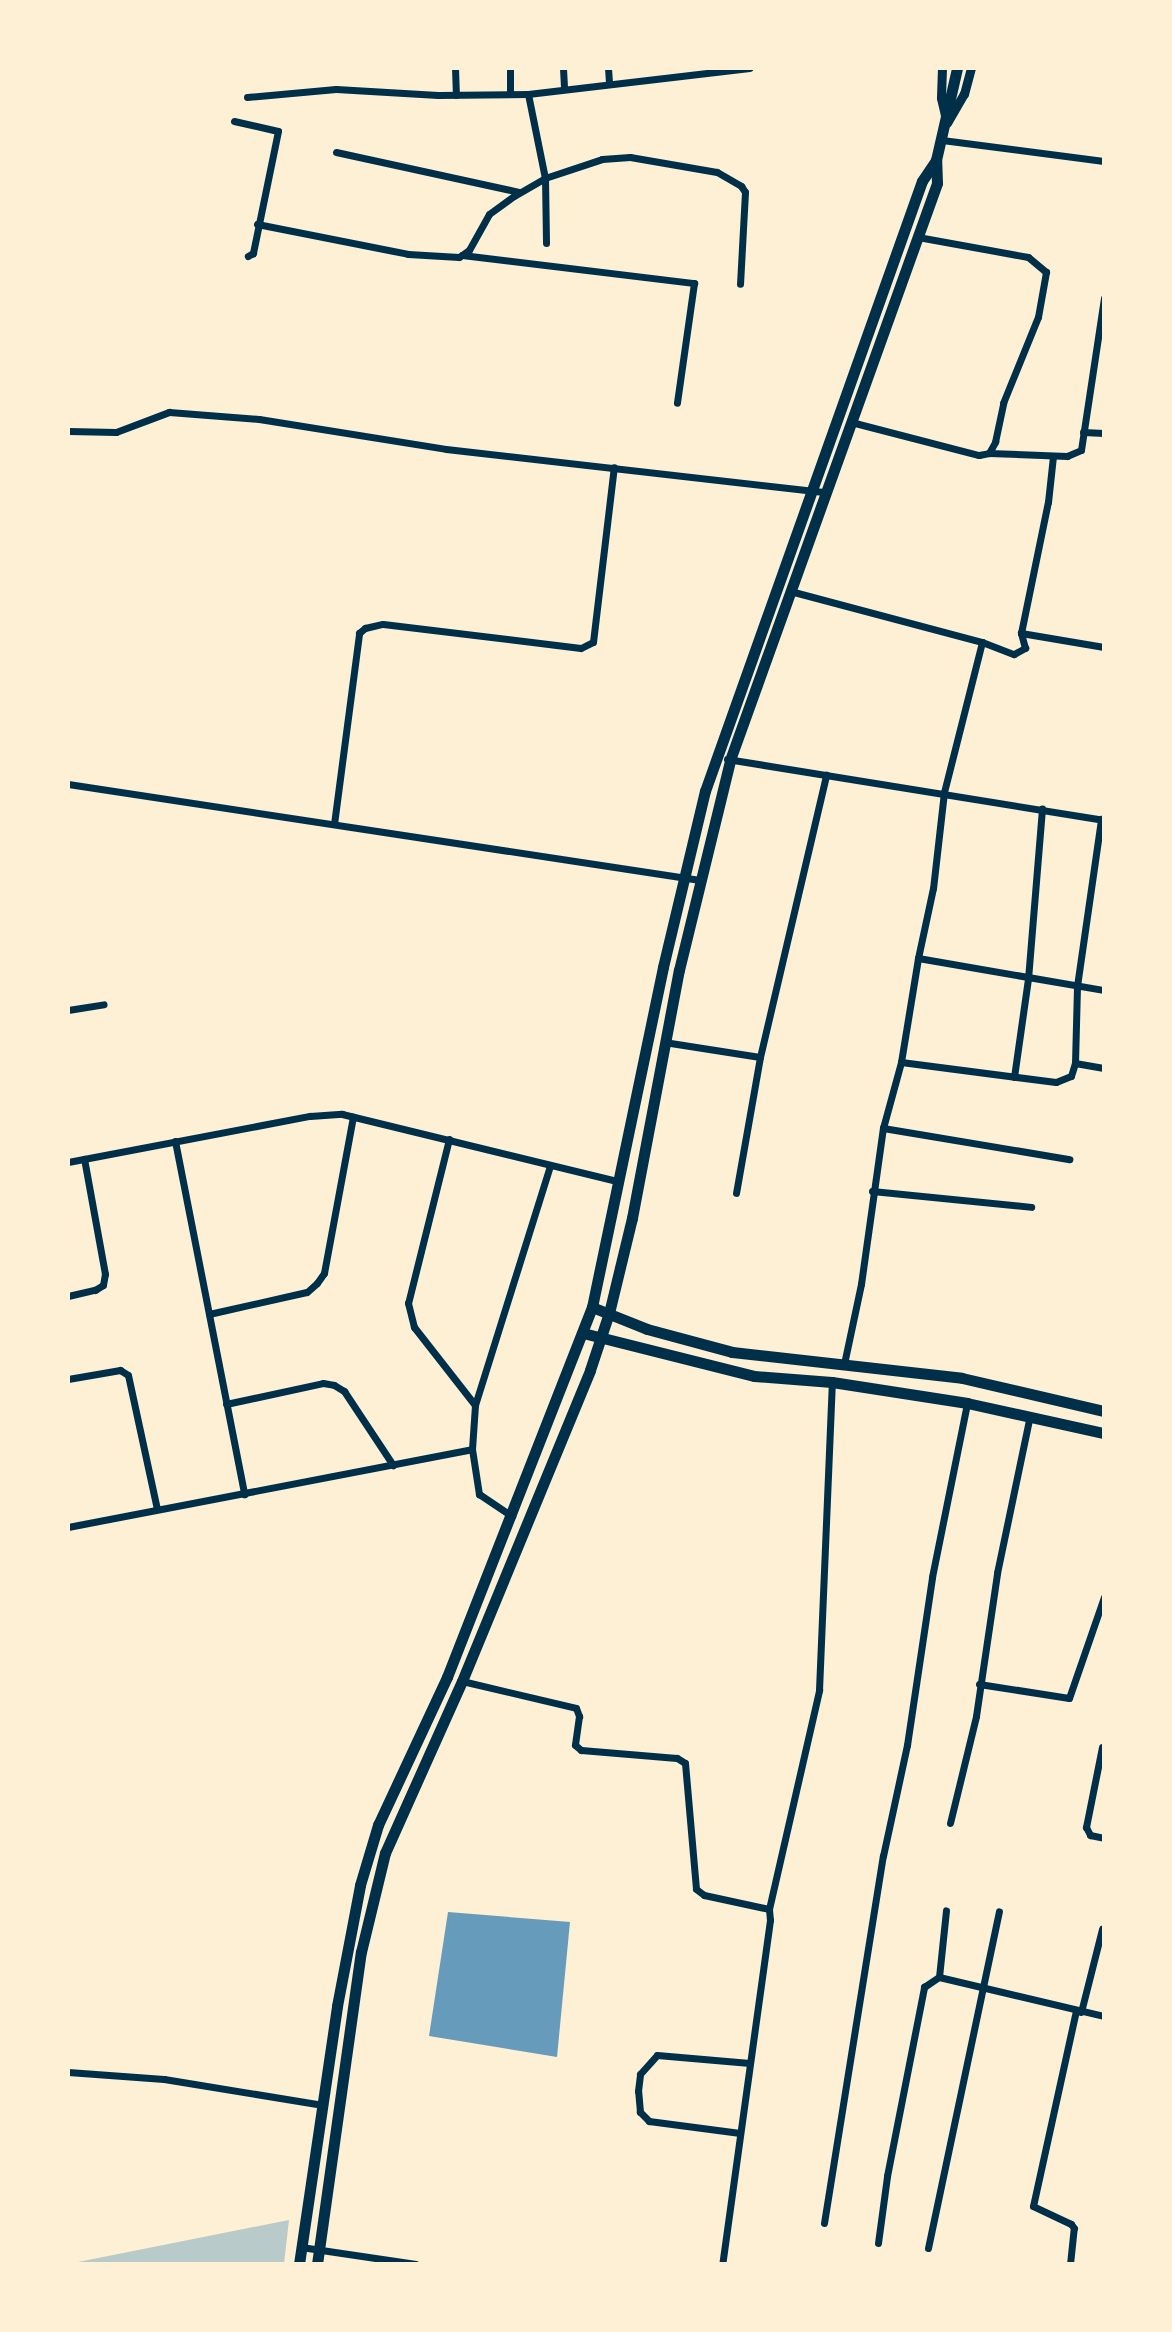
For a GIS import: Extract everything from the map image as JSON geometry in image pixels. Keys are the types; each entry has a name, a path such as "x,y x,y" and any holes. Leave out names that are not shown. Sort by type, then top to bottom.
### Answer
{"main road":[{"path":"299,2264 349,1931 378,1825 447,1677 592,1307 684,876 716,756 922,181 936,160 947,123 957,68"},
{"path":"317,2264 361,1952 385,1853 462,1681 590,1370 609,1313 632,1218 664,1042 730,760 937,183 936,160"},
{"path":"592,1307 647,1329 732,1352 962,1378 1104,1411"},
{"path":"638,1347 647,1329"},
{"path":"583,1333 754,1376 832,1382 967,1403 1104,1433"}],"street":[{"path":"455,68 456,95"},
{"path":"510,68 510,94"},
{"path":"563,68 564,89"},
{"path":"608,68 609,84"},
{"path":"247,97 336,89 456,95 528,94 749,68"},
{"path":"942,68 941,98 947,123"},
{"path":"947,123 964,94 971,68"},
{"path":"528,94 545,178 546,243"},
{"path":"234,121 278,131 253,253 248,256"},
{"path":"942,140 1104,161"},
{"path":"336,152 520,192"},
{"path":"462,255 489,214 520,192 545,178 602,159 630,157 697,167 735,181 745,192 740,284"},
{"path":"257,224 408,254 462,255 694,283 677,403"},
{"path":"918,237 1028,257 1046,272 1038,317 1003,403 989,453"},
{"path":"851,422 979,455 1067,456 1081,450 1104,298"},
{"path":"68,431 116,432 169,412 259,419 446,449 814,488 826,492"},
{"path":"1083,432 1104,433"},
{"path":"790,591 1021,653 1025,648 1021,633 1048,502 1053,456"},
{"path":"334,824 359,633 365,628 383,624 581,648 593,642 614,467"},
{"path":"1021,633 1104,647"},
{"path":"844,1364 861,1284 883,1128 901,1062 933,888 944,792 982,642"},
{"path":"716,756 1103,819 1077,986 1075,1063 1071,1076 1065,1081 1014,1077 901,1062"},
{"path":"736,1193 760,1057 826,775"},
{"path":"68,784 700,880"},
{"path":"1014,1077 1028,979 1042,809"},
{"path":"918,958 1104,990"},
{"path":"68,1010 104,1004"},
{"path":"664,1042 760,1057"},
{"path":"1075,1063 1104,1068"},
{"path":"68,1162 310,1116 342,1114 620,1182"},
{"path":"209,1314 307,1292 317,1283 324,1273 353,1117"},
{"path":"883,1128 1069,1159"},
{"path":"449,1139 408,1303 414,1327 475,1405"},
{"path":"175,1141 244,1494"},
{"path":"68,1296 95,1290 103,1285 105,1274 84,1159"},
{"path":"512,1516 479,1494 472,1449 475,1405 550,1166"},
{"path":"872,1191 1031,1207"},
{"path":"68,1379 120,1370 128,1375 157,1509"},
{"path":"722,2264 770,1920 769,1909 819,1690 832,1382"},
{"path":"226,1404 323,1383 334,1385 344,1391 393,1465"},
{"path":"824,2223 883,1856 907,1745 932,1577 967,1403"},
{"path":"950,1823 976,1716 997,1573 1030,1415"},
{"path":"68,1527 472,1449"},
{"path":"979,1684 1069,1698 1104,1597"},
{"path":"462,1681 576,1708 579,1716 575,1745 581,1750 677,1758 685,1763 696,1889 704,1895 769,1909"},
{"path":"1102,1747 1086,1827 1090,1835 1104,1838"},
{"path":"939,1977 946,1910"},
{"path":"928,2248 999,1911"},
{"path":"1070,2264 1074,2228 1066,2220 1037,2214 1033,2206 1078,2011 1102,1929"},
{"path":"878,2243 890,2160 924,1987 939,1977 1104,2016"},
{"path":"740,2133 649,2121 638,2107 639,2082 646,2064 657,2055 750,2063"},
{"path":"68,2072 164,2079 323,2105"},
{"path":"301,2247 416,2264"}],"shaded area":[{"path":"289,2220 284,2264 68,2264"}],"water":[{"path":"448,1912 570,1922 557,2057 429,2036"}]}
